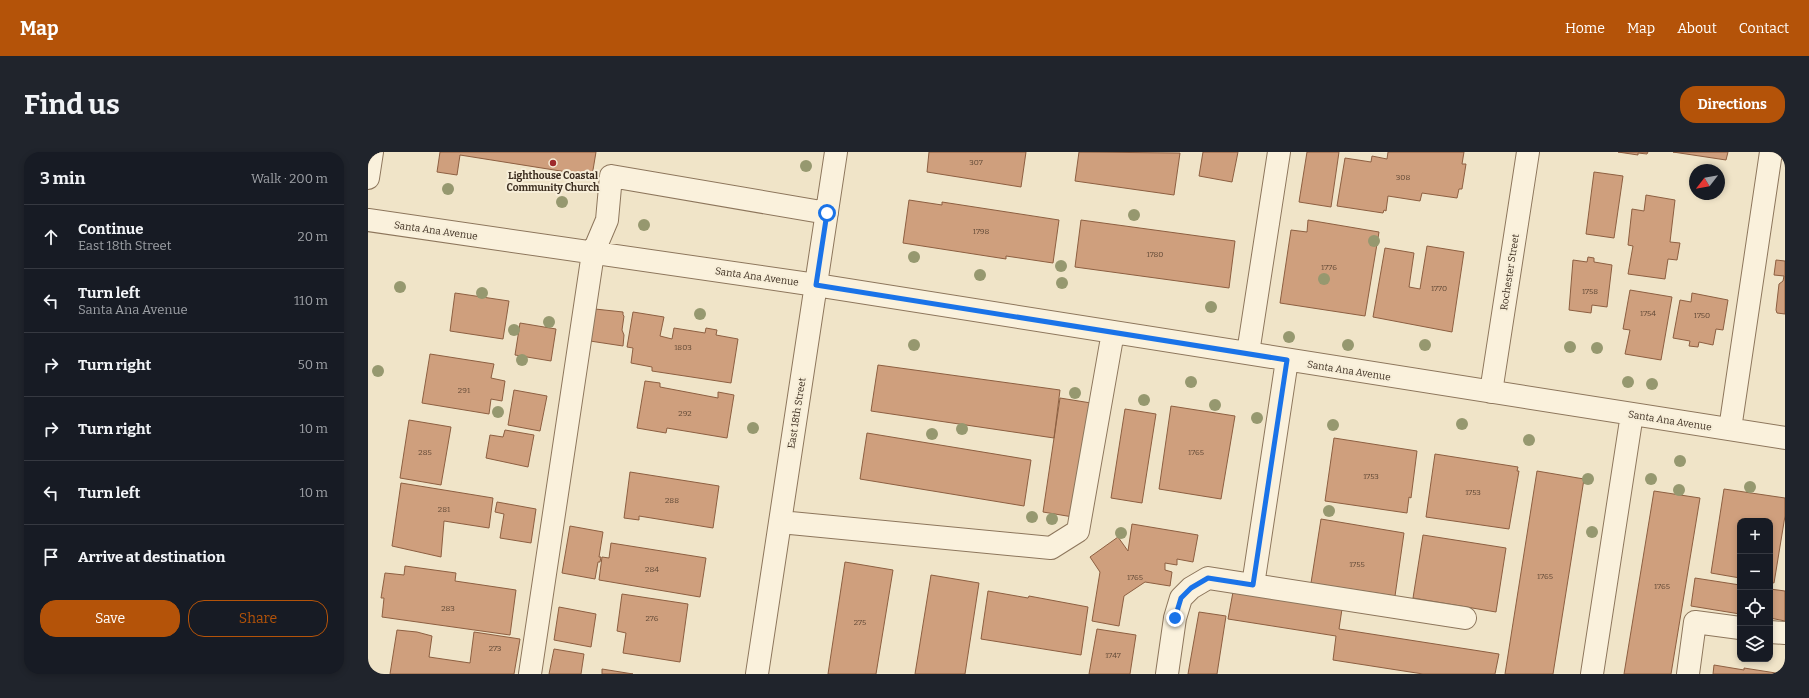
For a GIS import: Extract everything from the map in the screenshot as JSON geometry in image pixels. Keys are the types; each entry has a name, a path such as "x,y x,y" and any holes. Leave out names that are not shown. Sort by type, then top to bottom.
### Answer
{"street":[{"path":"368,178 372,152"},
{"name":"East 18th Street","path":"757,674 836,152"},
{"path":"1248,353 1279,152"},
{"name":"Rochester Street","path":"1491,392 1528,152"},
{"path":"1730,429 1771,152"},
{"path":"530,674 593,253 607,220 611,176 827,213"},
{"name":"Santa Ana Avenue","path":"368,220 816,285 1785,438"},
{"path":"780,522 1051,548 1078,531 1114,332"},
{"path":"1253,585 1287,360"},
{"path":"1592,674 1632,414"},
{"path":"1167,674 1175,618 1181,598 1191,588 1208,578 1465,618"},
{"path":"1688,674 1695,622 1737,628"},
{"path":"1773,632 1785,634"}],"building":[{"name":"Lighthouse Coastal Community Church","path":"440,152 596,152 592,176 460,155 457,175 437,172"},
{"path":"929,152 1026,152 1021,187 927,172"},
{"path":"1079,152 1180,153 1174,195 1075,181"},
{"path":"1203,152 1238,152 1232,182 1199,176"},
{"path":"1307,152 1339,152 1331,207 1299,202"},
{"path":"1388,152 1464,152 1462,164 1466,164 1462,189 1459,189 1457,198 1422,193 1420,201 1388,196 1386,211 1384,210 1383,213 1337,206 1345,158 1371,162 1372,156 1387,159"},
{"path":"1618,152 1648,152 1647,154 1638,153 1638,155"},
{"path":"1673,152 1728,152 1726,160"},
{"path":"1594,172 1623,176 1614,238 1586,234"},
{"path":"1646,195 1675,200 1670,242 1680,243 1677,260 1668,259 1665,279 1628,274 1633,246 1628,245 1632,209 1644,211"},
{"path":"909,200 942,205 942,202 1059,220 1053,263 1006,256 1006,259 903,243"},
{"path":"1081,220 1235,241 1229,288 1075,267"},
{"path":"1308,220 1379,232 1365,316 1280,303 1291,230 1307,232"},
{"path":"1427,246 1464,252 1452,332 1373,317 1385,248 1414,253 1409,287 1420,289"},
{"path":"1588,257 1594,258 1594,262 1612,265 1607,307 1592,305 1591,313 1569,310 1573,260 1587,262"},
{"path":"1776,260 1785,261 1785,314 1777,313 1776,310 1779,284 1783,281 1784,276 1774,275"},
{"path":"1630,290 1672,297 1661,360 1625,354 1630,330 1623,329"},
{"path":"455,293 509,301 503,339 450,331"},
{"path":"1692,293 1728,300 1723,330 1716,329 1713,345 1699,342 1698,347 1689,346 1690,341 1673,338 1680,300 1691,302"},
{"path":"595,309 623,312 623,346 590,341"},
{"path":"633,312 664,317 660,336 672,339 674,328 705,333 706,328 717,330 716,335 738,339 731,383 652,371 652,367 631,363 633,348 627,347"},
{"path":"520,323 556,329 551,361 515,355"},
{"path":"430,354 494,364 491,378 505,381 502,401 491,399 489,414 422,403"},
{"path":"878,365 1060,390 1054,438 871,411"},
{"path":"645,381 660,383 660,387 718,398 718,392 734,395 727,438 667,428 666,433 637,428"},
{"path":"514,390 547,396 540,431 508,425"},
{"path":"1060,398 1091,403 1073,517 1043,512"},
{"path":"1171,406 1235,416 1221,499 1159,489"},
{"path":"1125,409 1156,414 1142,503 1111,498"},
{"path":"409,420 451,427 441,485 400,478"},
{"path":"505,430 534,435 528,467 486,458 490,435 503,437"},
{"path":"867,433 1031,460 1024,506 860,479"},
{"path":"1334,438 1417,451 1411,498 1409,497 1407,513 1325,501"},
{"path":"1435,454 1518,467 1517,471 1519,471 1509,529 1426,517"},
{"path":"1537,471 1584,479 1553,674 1505,674"},
{"path":"630,472 719,486 713,528 639,516 639,520 624,518"},
{"path":"401,483 493,498 489,528 444,521 441,557 392,546"},
{"path":"1724,489 1785,498 1785,516 1774,583 1773,518 1737,518 1737,577 1711,573"},
{"path":"1654,491 1700,498 1671,674 1624,674"},
{"path":"497,502 536,509 531,543 500,538 504,514 495,512"},
{"path":"1321,519 1404,533 1395,596 1311,583"},
{"path":"1132,524 1198,535 1193,562 1177,559 1177,565 1165,563 1165,570 1172,572 1170,586 1145,582 1124,596 1119,626 1092,621 1100,572 1090,557 1118,537 1128,551"},
{"path":"570,526 603,532 599,557 601,557 600,562 598,562 595,579 562,573"},
{"path":"1423,535 1506,548 1496,612 1413,598"},
{"path":"611,543 706,558 700,597 599,580 602,557 609,558"},
{"path":"845,562 893,570 876,674 828,674"},
{"path":"405,566 456,573 455,581 516,590 510,635 382,617 384,598 381,598 385,573 404,575"},
{"path":"931,575 979,583 965,674 915,674"},
{"path":"1695,578 1737,585 1737,614 1691,606"},
{"path":"1773,589 1785,591 1785,621 1773,619"},
{"path":"988,591 1028,598 1029,596 1088,607 1081,655 981,639"},
{"path":"1233,592 1342,609 1339,629 1499,654 1495,674 1423,674 1333,660 1336,636 1228,619"},
{"path":"622,594 688,604 680,662 623,653 626,633 617,631"},
{"path":"559,607 596,614 591,647 554,640"},
{"path":"1199,612 1226,616 1217,674 1188,674"},
{"path":"1097,629 1136,635 1130,674 1089,674"},
{"path":"397,630 417,632 432,636 429,657 470,663 474,632 520,639 514,674 390,674"},
{"path":"554,649 584,654 581,674 549,674"},
{"path":"1714,665 1744,670 1744,668 1782,674 1713,674"},
{"path":"602,669 633,674 602,674"}],"place":[{"name":"Lighthouse Coastal Community Church","path":"553,163"}],"route":[{"path":"827,213 816,285 1287,360 1253,585 1208,578 1191,588 1181,598 1175,618"}]}
